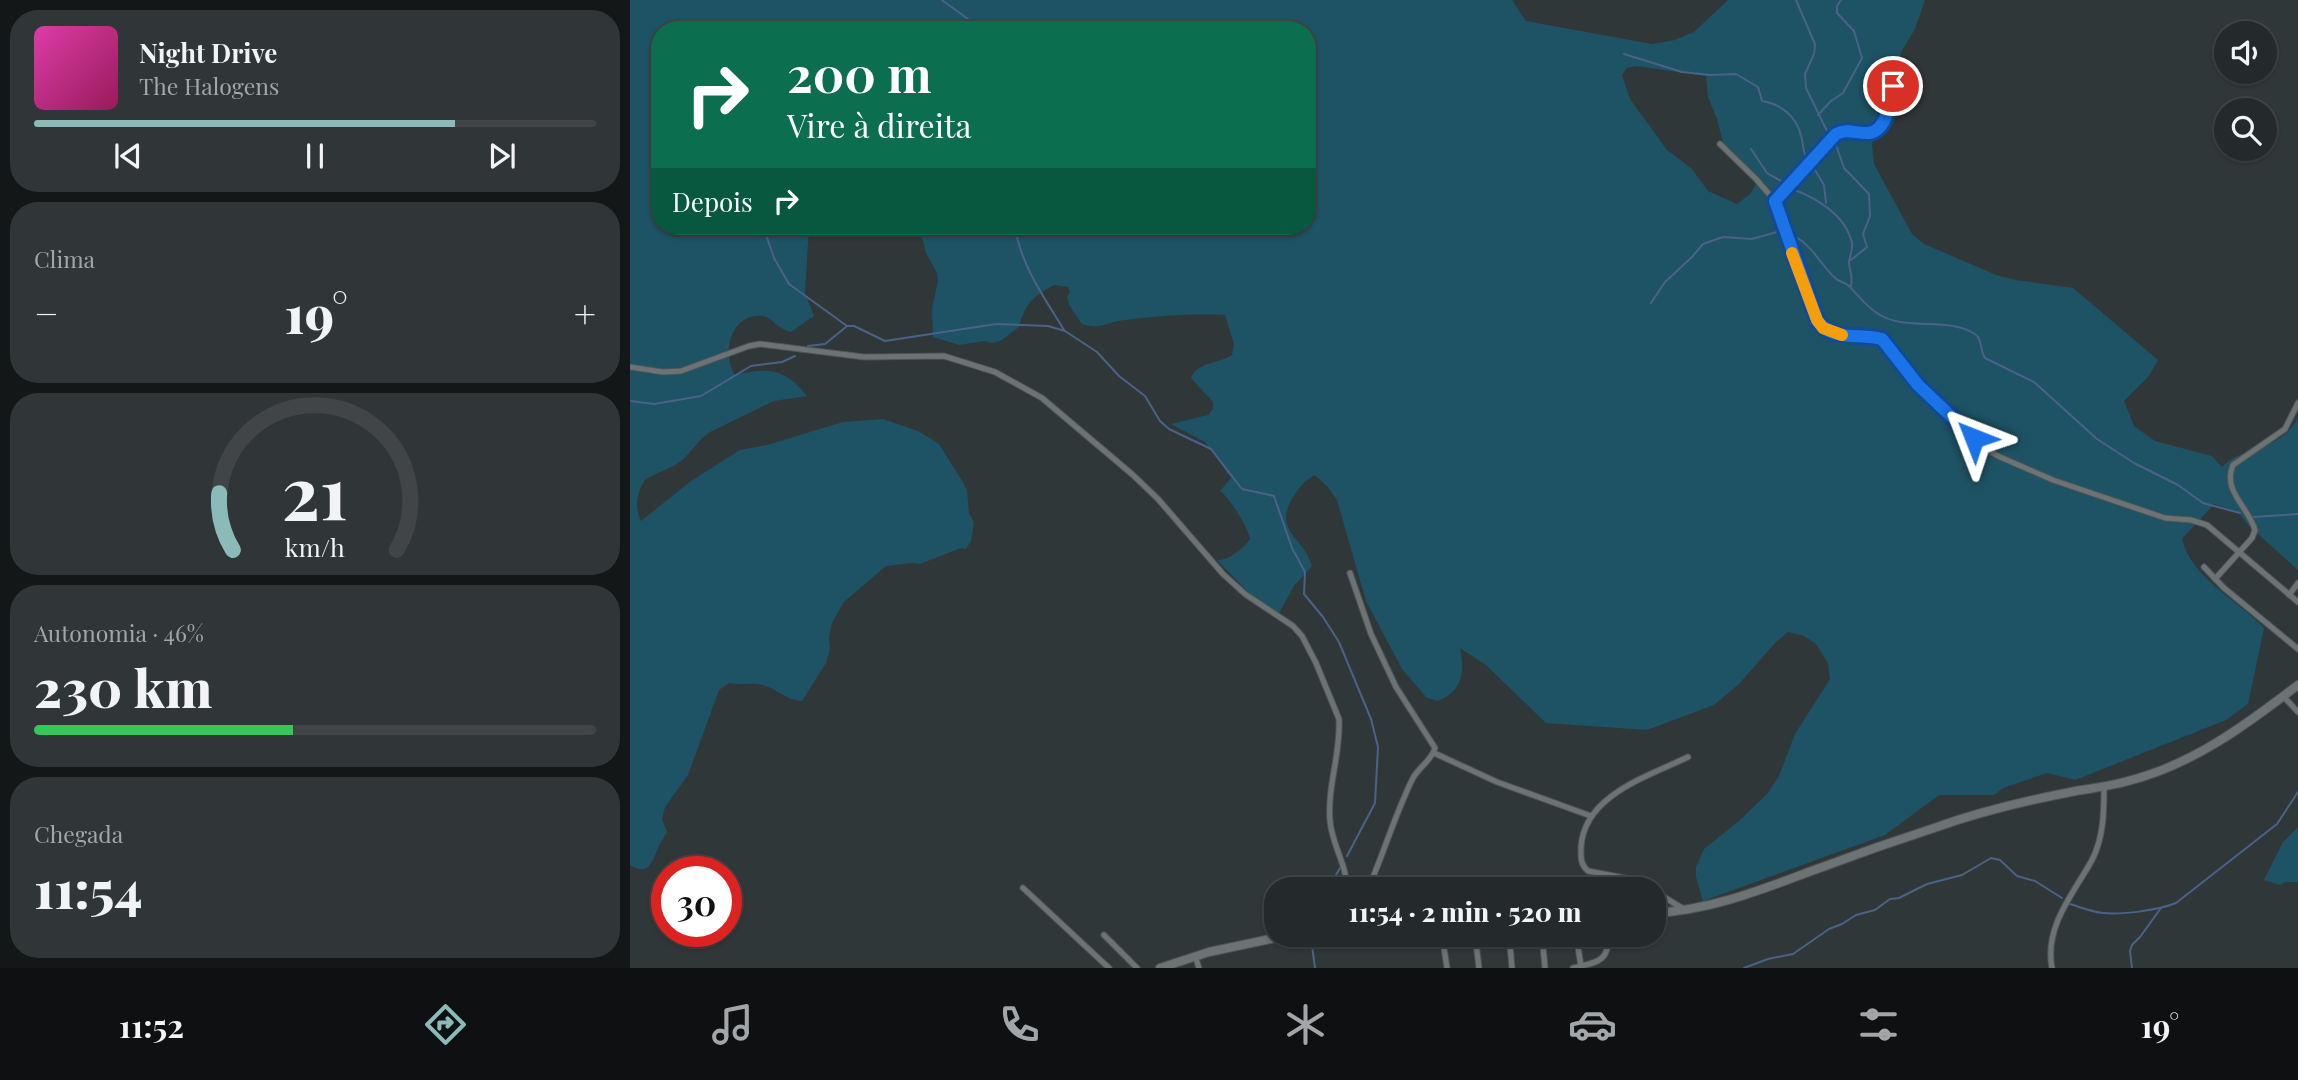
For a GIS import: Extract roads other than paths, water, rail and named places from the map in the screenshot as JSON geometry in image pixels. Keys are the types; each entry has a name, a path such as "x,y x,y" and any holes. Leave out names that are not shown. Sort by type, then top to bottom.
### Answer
{"street":[{"path":"1775,201 1836,134 1844,131 1875,131 1888,111 1893,86"},
{"path":"1720,144 1775,201 1817,320 1823,328 1842,335 1882,339 1918,385 1985,449 2053,480 2165,518 2207,525 2298,602"},
{"path":"630,367 663,372 681,371 760,344 864,357 944,356 995,372 1042,398 1133,474 1223,574 1245,594 1282,617 1302,636 1336,706 1339,719 1340,732 1330,821 1346,877"},
{"path":"2214,579 2252,538 2255,530 2230,484 2229,474 2233,465 2285,429 2298,403"},
{"path":"2204,567 2224,588 2298,649"},
{"path":"1350,573 1371,634 1396,687 1435,748 1411,783 1372,877"},
{"path":"2289,595 2298,583"},
{"path":"1666,912 1739,898 1961,818 2027,801 2129,781 2202,751 2231,734 2298,685"},
{"path":"2283,696 2298,712"},
{"path":"1434,753 1497,782 1591,817"},
{"path":"1613,877 1598,875 1583,867 1582,842 1591,817 1612,795 1688,757"},
{"path":"2052,968 2050,960 2055,929 2062,908 2093,858 2101,835 2104,786"},
{"path":"1023,888 1109,968"},
{"path":"1666,898 1685,910"},
{"path":"1104,935 1137,968"},
{"path":"1160,968 1195,956 1264,941"},
{"path":"1444,947 1447,968"},
{"path":"1477,947 1479,968"},
{"path":"1510,947 1511,968"},
{"path":"1543,947 1545,968"},
{"path":"1578,947 1581,966"},
{"path":"1573,968 1601,960 1608,947"},
{"path":"1195,956 1199,968"}],"waterway":[{"path":"942,0 971,21"},
{"path":"1796,0 1815,44 1814,54 1805,74 1806,88 1828,133"},
{"path":"1818,115 1843,93 1862,58 1854,31 1837,13 1841,0"},
{"path":"1624,54 1682,72 1736,74 1758,87 1762,101 1781,108 1796,123 1808,163"},
{"path":"1835,142 1844,168 1869,194 1870,216 1863,234 1867,247 1851,260"},
{"path":"1751,149 1767,173 1786,184"},
{"path":"1815,170 1824,185 1826,203"},
{"path":"1793,189 1829,209 1843,224 1852,243 1849,264 1851,286"},
{"path":"1651,303 1665,282 1703,244 1723,237 1752,239 1777,232"},
{"path":"1789,234 1803,242 1835,278 1849,286 1875,312 1891,320 1953,326 1975,334 1979,338 1985,358 2034,382 2097,439 2134,463 2178,485 2203,503 2240,513"},
{"path":"766,235 774,258 789,284 847,326 854,326 885,341 996,324 1048,326 1065,331 1097,352 1119,376 1145,396 1160,421 1169,429 1211,449 1242,489 1274,496 1292,548 1305,572 1304,594 1339,642 1371,719 1378,747 1375,803 1347,856"},
{"path":"1017,235 1027,267 1064,330"},
{"path":"808,346 825,344 846,327"},
{"path":"630,401 654,404 701,396 751,366 782,362 795,356"},
{"path":"2253,517 2298,514"},
{"path":"2070,904 2095,912 2130,913 2176,903 2277,824 2298,792"},
{"path":"1744,968 1793,954 1829,929 1856,915 1875,910 1890,899 1899,898 1927,884 1962,875 1991,858 2000,860 2017,876 2035,881 2062,898"},
{"path":"1335,877 1340,868"},
{"path":"2132,968 2132,945 2161,908"},
{"path":"1312,947 1315,968"}]}
